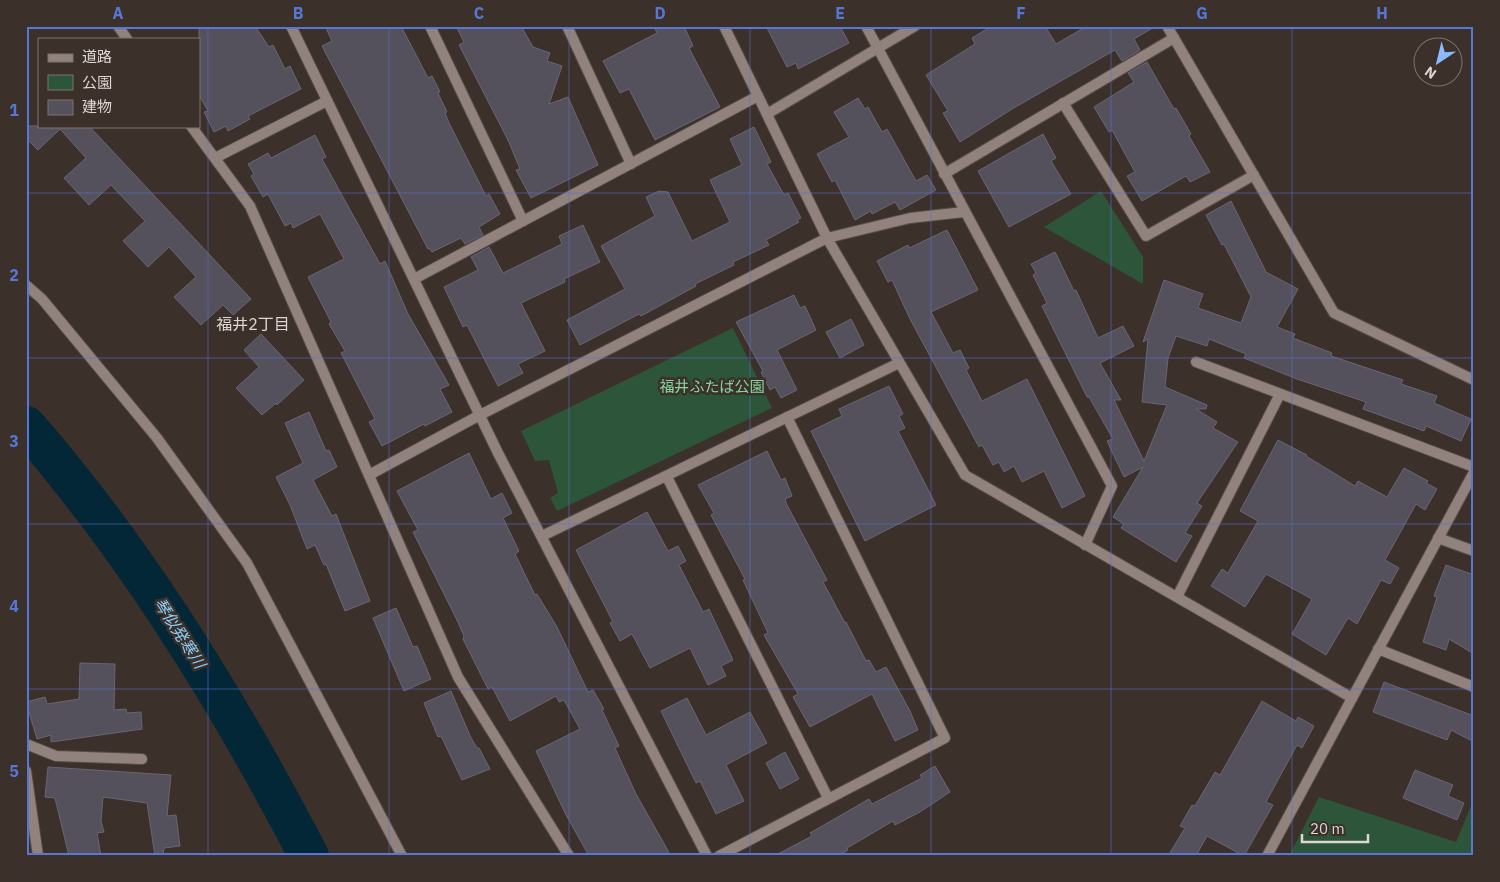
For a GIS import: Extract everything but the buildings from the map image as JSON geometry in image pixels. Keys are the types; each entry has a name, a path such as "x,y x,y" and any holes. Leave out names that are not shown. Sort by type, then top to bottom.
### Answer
{"street":[{"path":"118,26 126,38"},
{"path":"291,26 480,415 707,856"},
{"path":"430,26 523,221"},
{"path":"567,26 631,164"},
{"path":"724,26 827,238 965,475 1352,698"},
{"path":"866,26 1112,486 1085,545"},
{"path":"766,114 915,26"},
{"path":"1167,26 1334,313 1474,380"},
{"path":"944,174 1174,38"},
{"path":"414,279 758,96"},
{"path":"215,158 327,101"},
{"path":"1063,104 1146,236 1254,175"},
{"path":"192,128 250,206 458,677 569,856"},
{"path":"369,475 480,415 827,238 910,218 964,212"},
{"path":"26,285 42,299 157,438 247,564 402,856"},
{"path":"1196,362 1474,467"},
{"path":"542,536 899,363"},
{"path":"1177,597 1280,394"},
{"path":"719,856 944,738 787,417"},
{"path":"1267,856 1474,472"},
{"path":"667,477 828,798"},
{"path":"1438,538 1474,551"},
{"path":"1378,649 1474,687"},
{"path":"26,744 56,756 142,759"},
{"path":"26,771 38,856"}],"green space":[{"path":"1101,191 1143,257 1143,284 1044,227"},
{"name":"福井ふたば公園","path":"733,328 772,408 557,511 550,498 558,493 549,460 535,461 521,431"},
{"path":"1319,797 1456,842 1474,799 1474,856 1289,856"}],"waterway":[{"name":"琴似発寒川","path":"26,426 93,508 153,591 235,721 309,856"}],"district":[{"name":"福井2丁目","path":"253,324"}]}
